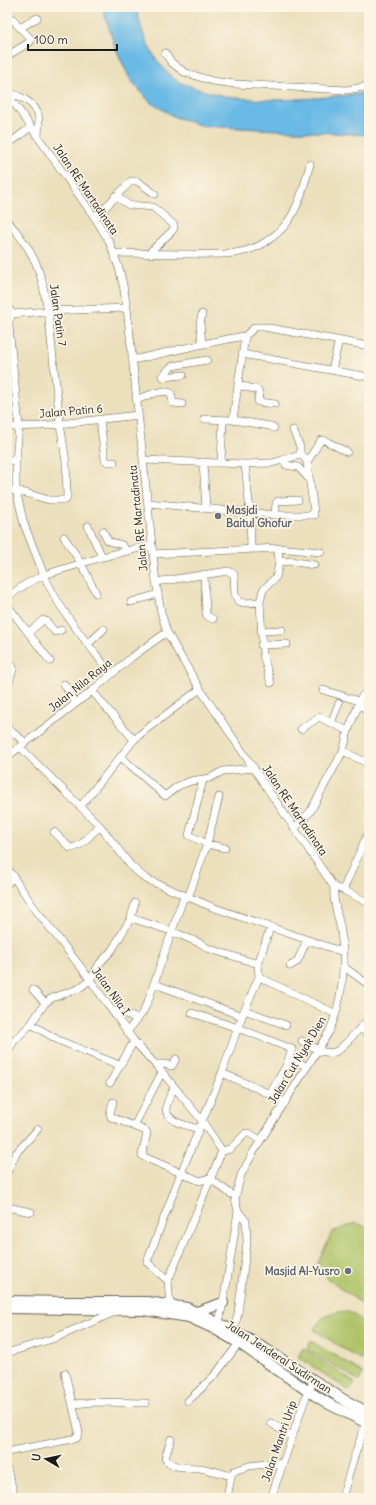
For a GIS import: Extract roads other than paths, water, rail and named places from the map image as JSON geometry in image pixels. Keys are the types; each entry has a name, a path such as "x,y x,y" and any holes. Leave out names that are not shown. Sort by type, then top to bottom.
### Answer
{"highway":[{"name":"Jalan Jenderal Sudirman","path":"7,1301 143,1306 170,1305 187,1308 197,1312 235,1337 308,1391 368,1420"},
{"path":"197,1312 223,1303"},
{"name":"Jalan Jenderal Sudirman","path":"7,1308 119,1311 143,1306 189,1317 217,1326"},
{"name":"Jalan Jenderal Sudirman","path":"235,1337 267,1350 344,1400 368,1420"}],"street":[{"path":"20,28 38,18"},
{"path":"7,56 30,41 30,37 17,25 13,19"},
{"path":"165,52 171,62 184,72 212,81 249,85 347,90 369,86"},
{"path":"7,92 26,100 36,110 38,115 38,137"},
{"name":"Jalan RE Martadinata","path":"7,92 95,218 109,241 114,253 123,284 127,308 156,582 161,612 167,632 200,689 334,887"},
{"path":"7,145 31,128"},
{"path":"114,253 214,254 238,252 251,249 266,241 288,221 304,188 310,164"},
{"path":"95,218 131,181 134,180 155,194"},
{"path":"115,196 129,205 153,207 174,225 172,231 149,253"},
{"name":"Jalan Patin 7","path":"7,221 28,248 36,263 42,281 48,311 60,423 66,462 67,499 49,500 16,490"},
{"path":"7,306 12,314"},
{"path":"12,314 127,308"},
{"path":"12,314 9,320 10,380 19,426 16,461 16,490 24,524 44,575 63,611 111,674"},
{"path":"202,314 200,323 202,343"},
{"path":"233,420 245,336 255,327 264,326 369,346"},
{"path":"132,360 184,349 202,343 245,336"},
{"path":"332,370 339,340"},
{"path":"184,349 188,362"},
{"path":"242,354 369,377"},
{"path":"183,374 163,378 162,376 171,366 207,360"},
{"path":"238,385 258,390 258,402 275,404"},
{"path":"136,400 168,391 171,393 172,403 182,404"},
{"name":"Jalan Patin 6","path":"7,426 41,426 138,416"},
{"path":"204,419 233,420 274,428"},
{"path":"100,420 105,460 108,462 114,462"},
{"path":"221,462 223,420"},
{"path":"293,430 300,447 300,455"},
{"path":"307,462 321,440 324,440 347,452"},
{"path":"143,460 245,464 272,463 300,455 304,457 307,462 314,515 275,515 148,503"},
{"path":"284,459 286,465 298,468 310,479"},
{"path":"7,460 16,461"},
{"path":"203,462 206,508"},
{"path":"245,464 250,512 251,549"},
{"path":"7,491 16,490"},
{"path":"275,515 276,503 278,501 298,500"},
{"path":"88,526 102,557"},
{"path":"103,531 108,541 122,545 126,550"},
{"path":"64,537 81,563 96,593"},
{"path":"7,597 26,584 44,575 126,550 152,545"},
{"path":"272,683 264,664 261,645 260,602 263,590 276,577 279,562 278,548"},
{"path":"153,554 278,548 321,552"},
{"path":"279,562 290,561 314,565"},
{"path":"156,582 228,571 232,572 235,579 235,594 238,601 244,603 260,602"},
{"path":"204,574 206,613 207,616 213,619"},
{"path":"131,602 158,594"},
{"path":"7,605 50,661"},
{"path":"28,632 43,620 46,621 55,632 61,630"},
{"path":"88,644 104,630"},
{"path":"261,631 282,630"},
{"name":"Jalan Nila Raya","path":"7,757 132,657 167,632"},
{"path":"261,645 287,644"},
{"path":"7,663 13,670 7,687"},
{"path":"64,684 76,703"},
{"path":"80,807 134,740 200,689"},
{"path":"92,690 134,740"},
{"path":"323,690 359,703 369,710"},
{"path":"295,828 310,812 343,751 348,731 363,695 369,696"},
{"path":"331,723 339,704"},
{"path":"301,729 318,718 322,718 348,731"},
{"path":"7,728 80,807 100,826 128,862 146,879 210,907 343,952"},
{"path":"343,751 369,764"},
{"path":"121,757 165,796 178,786 192,781 202,782 228,770 256,771"},
{"path":"202,782 189,835 206,844 226,848"},
{"path":"127,1032 143,1012 155,984 171,931 186,897 206,844 219,796"},
{"path":"54,832 68,847 72,849 77,847 100,826"},
{"path":"343,890 369,832"},
{"name":"Jalan Nila I","path":"7,868 127,1032 204,1123 222,1151"},
{"path":"7,884 14,876"},
{"path":"334,887 369,903"},
{"name":"Jalan Cut Nyak Dien","path":"217,1326 223,1303 238,1211 235,1199 241,1175 260,1140 329,1032 341,996 344,967 341,932 334,898 334,887"},
{"path":"7,1053 14,1041 31,1024 45,1003 52,998 78,989 90,980 100,963 112,950 130,918 136,903"},
{"path":"130,918 171,931 207,948 258,964"},
{"path":"168,1281 148,1261 199,1130 204,1123 224,1074 229,1051 241,1029 246,1013 263,979 258,964 276,930"},
{"path":"290,966 297,962 307,940"},
{"path":"344,967 369,985"},
{"path":"263,979 336,1014"},
{"path":"155,984 286,1025"},
{"path":"33,990 45,1003"},
{"path":"112,1011 123,1013 138,1019"},
{"path":"192,1013 241,1029 292,1049 286,1066 270,1094"},
{"path":"302,1041 318,1051 332,1053 337,1051 369,1019"},
{"path":"31,1024 58,1040 120,1065"},
{"path":"361,1028 369,1036"},
{"path":"110,1083 134,1041"},
{"path":"289,1057 307,1067"},
{"path":"155,1064 172,1066 176,1059"},
{"path":"134,1126 162,1072"},
{"path":"224,1074 270,1094 285,1103"},
{"path":"174,1087 166,1106 168,1115 175,1121 199,1130"},
{"path":"113,1102 110,1113 111,1117 146,1131 147,1133 142,1155 144,1157 200,1181 208,1178 211,1179 231,1194"},
{"path":"7,1173 16,1153 38,1129"},
{"path":"170,1305 168,1281 222,1151 230,1149 246,1133 249,1133 260,1140"},
{"path":"7,1207 32,1212"},
{"name":"Jalan Cut Nyak Dien","path":"235,1337 247,1242 246,1221 238,1211"},
{"path":"7,1353 55,1338 119,1311"},
{"path":"188,1401 215,1375 235,1337"},
{"path":"7,1452 76,1438 79,1432 65,1373"},
{"name":"Jalan Mantri Urip","path":"271,1498 308,1391 314,1381"},
{"path":"73,1404 97,1402 146,1403"},
{"path":"342,1498 354,1457 368,1420"},
{"path":"270,1422 292,1437"},
{"path":"171,1440 165,1458 170,1464 189,1469 202,1469 231,1476"},
{"path":"227,1498 231,1476 234,1471 240,1468 283,1462"},
{"path":"7,1469 8,1480 14,1498"}],"water":[{"path":"102,7 136,7 145,38 160,65 176,80 193,87 235,98 280,100 369,93 369,135 203,126 175,117 150,102 130,79 115,47"}],"place":[{"name":"Masjdi Baitul Ghofur","path":"218,516"},
{"name":"Masjid Al-Yusro","path":"348,1271"}]}
